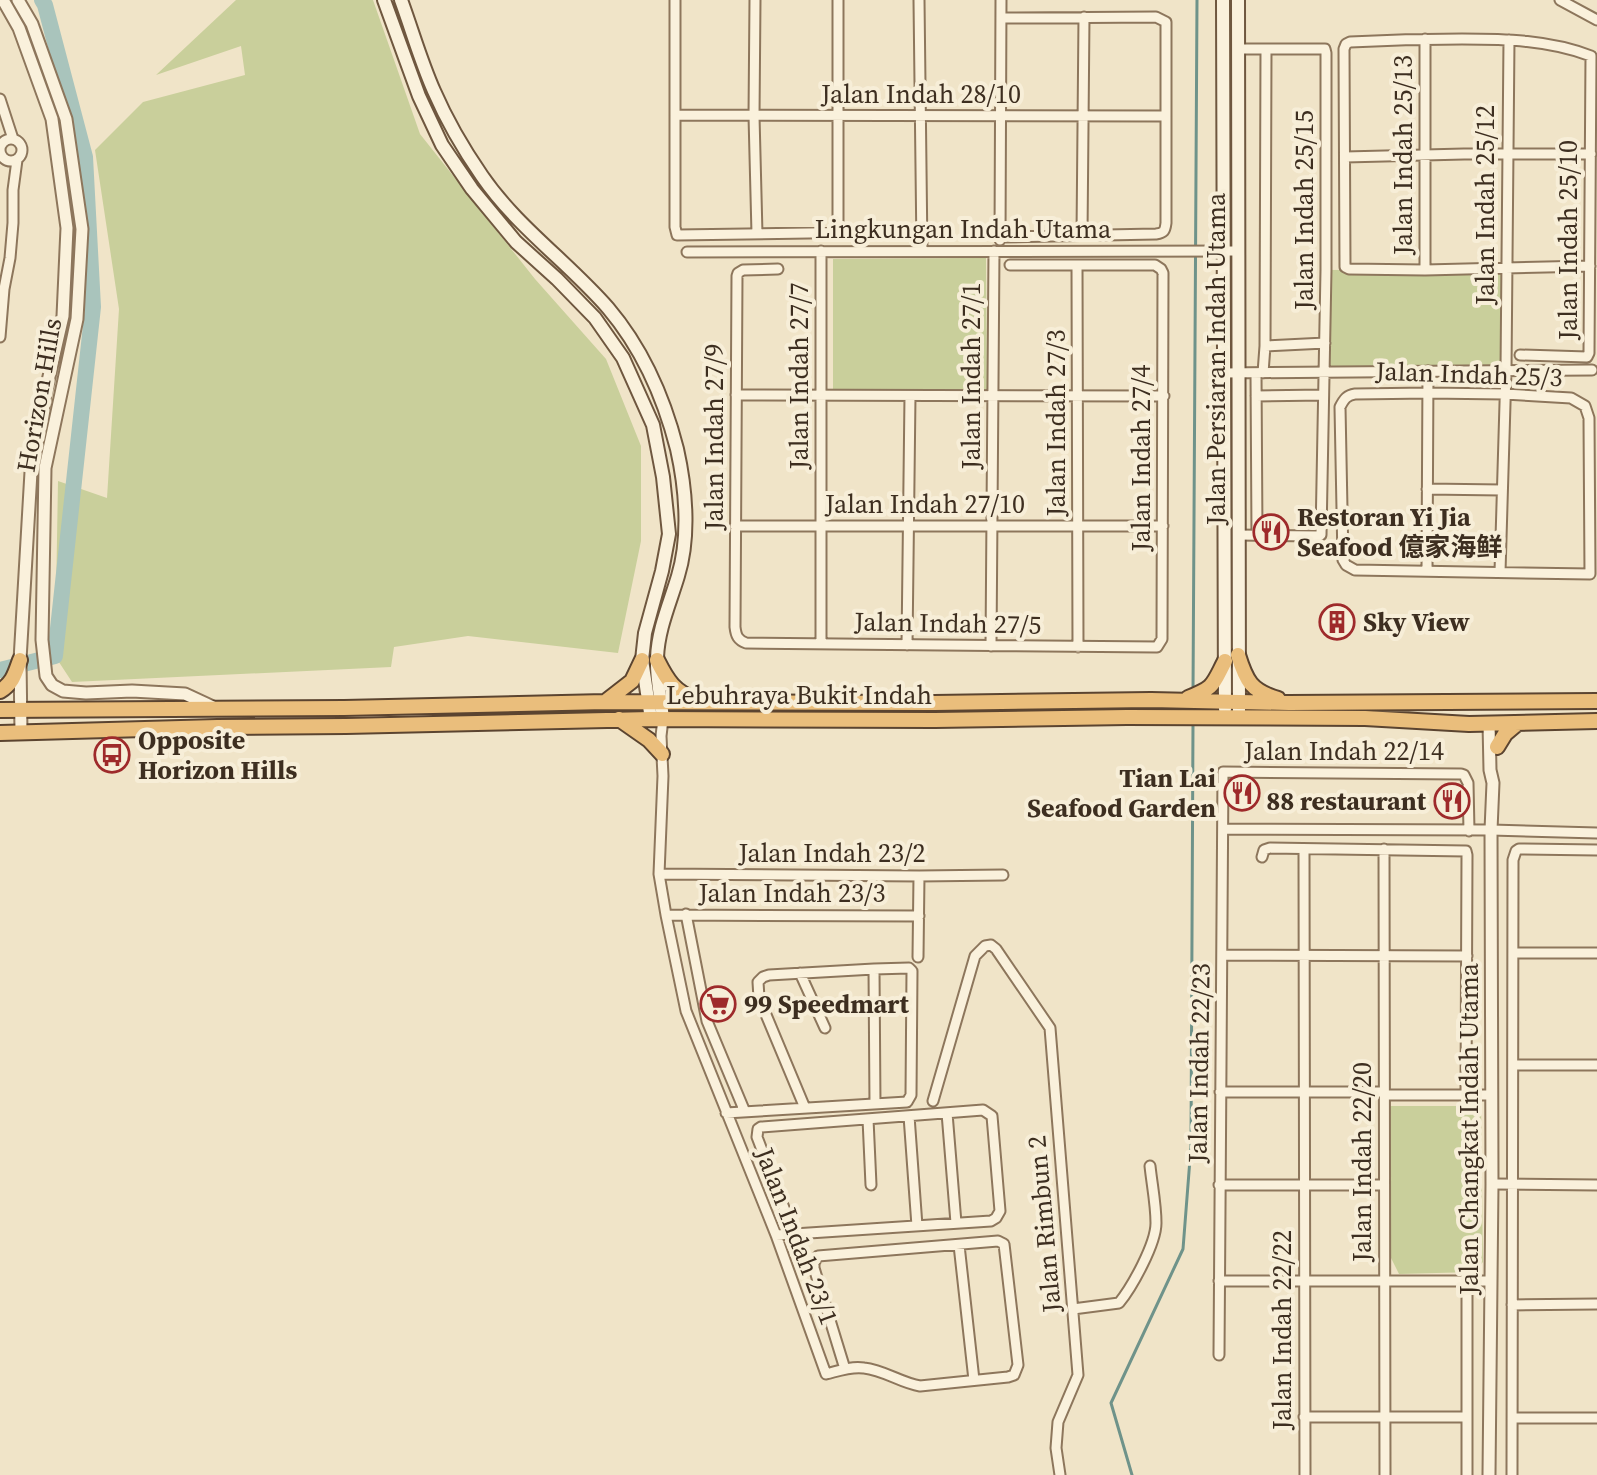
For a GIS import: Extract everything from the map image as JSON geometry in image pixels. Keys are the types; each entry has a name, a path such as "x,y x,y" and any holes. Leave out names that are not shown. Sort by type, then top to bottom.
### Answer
{"highway":[{"path":"1289,703 1255,689 1232,658 1207,696 1231,701 1289,703 1597,701"},
{"path":"0,691 9,685 20,660"},
{"path":"605,702 632,681 650,660 675,688 704,704"},
{"name":"Lebuhraya Bukit Indah","path":"0,710 344,708 605,702 1181,701 1207,696"},
{"path":"1474,701 1487,710 1493,721 1519,701"},
{"name":"Lebuhraya Bukit Indah","path":"0,733 619,719 1365,718 1469,724 1493,721 1597,721"},
{"path":"619,719 649,740 662,754"},
{"path":"1469,724 1483,732 1493,744 1518,723"}],"main road":[{"path":"384,0 419,96 442,145 472,189 516,242 595,318 623,358 653,425 669,534 645,633 657,719"},
{"path":"401,0 434,91 484,178 530,232 608,309 638,349 659,392 682,474 685,538 679,573 650,660"},
{"name":"Jalan Persiaran Indah Utama","path":"1223,0 1224,373 1232,658"},
{"name":"Jalan Persiaran Indah Utama","path":"1232,718 1239,535 1238,0"}],"street":[{"name":"Horizon Hills","path":"3,0 19,28 52,119 67,228 63,316 31,472 20,660 21,732"},
{"name":"Horizon Hills","path":"18,0 32,24 66,119 82,229 77,319 45,468 42,640 46,676 52,685 63,691 185,694 216,708"},
{"path":"675,0 677,235 871,232"},
{"path":"755,0 757,234"},
{"path":"838,0 838,232"},
{"path":"919,0 922,251"},
{"name":"Jalan Indah 27/1","path":"991,646 996,251 1000,237 1001,0"},
{"path":"1560,0 1597,20"},
{"path":"1082,235 1084,17"},
{"path":"1000,237 1162,233 1165,230 1166,116 1166,22 1156,17 1001,18"},
{"path":"1509,40 1425,39 1346,44 1345,267 1425,270 1590,266"},
{"name":"Jalan Indah 25/13","path":"1425,39 1425,270"},
{"name":"Jalan Indah 25/10","path":"1509,40 1549,44 1591,56 1589,353 1587,357 1520,355"},
{"name":"Jalan Indah 25/12","path":"1500,572 1506,370 1509,40"},
{"path":"1239,49 1266,49 1265,346 1256,396 1257,535 1239,535"},
{"name":"Jalan Indah 25/15","path":"1257,535 1321,535 1325,343 1325,49 1266,49"},
{"path":"0,99 13,139"},
{"name":"Jalan Indah 28/10","path":"675,115 1166,116"},
{"path":"0,337 12,235 13,190 17,160 23,148 13,139 5,140 0,152 7,161 17,160"},
{"path":"1345,157 1591,154"},
{"name":"Jalan Indah 27/7","path":"821,251 821,644"},
{"name":"Lingkungan Indah Utama","path":"687,252 1238,251"},
{"path":"1010,265 1077,265"},
{"name":"Jalan Indah 27/4","path":"1077,265 1155,265 1163,273 1162,639 1157,647"},
{"name":"Jalan Indah 27/3","path":"1077,265 1078,647"},
{"name":"Jalan Indah 27/9","path":"740,641 735,635 738,273 743,270 778,269"},
{"path":"1265,346 1325,343"},
{"path":"1224,373 1592,370"},
{"path":"1428,371 1427,571 1593,577"},
{"name":"Jalan Indah 25/3","path":"1427,571 1355,570 1343,560 1340,407 1349,395 1505,394 1571,398 1585,406 1589,418 1588,489 1593,577"},
{"path":"736,395 1164,396"},
{"path":"1256,396 1323,395"},
{"path":"907,645 910,396"},
{"path":"1427,489 1502,490"},
{"name":"Jalan Indah 27/10","path":"735,526 1163,526"},
{"name":"Jalan Indah 27/5","path":"740,641 1157,647"},
{"name":"Jalan Indah 23/1","path":"657,719 662,754 659,874 686,1011 776,1235 826,1374 845,1369"},
{"name":"Jalan Changkat Indah Utama","path":"1489,1475 1491,830 1493,783 1497,769 1493,721"},
{"name":"Jalan Indah 22/14","path":"1223,772 1464,775 1468,783 1469,831"},
{"name":"Jalan Indah 22/23","path":"1219,1355 1223,772"},
{"path":"1223,829 1597,833"},
{"path":"1262,857 1264,850 1270,848 1466,851 1466,1095"},
{"name":"Jalan Indah 22/22","path":"1304,849 1305,1475"},
{"name":"Jalan Indah 22/20","path":"1384,849 1385,1475"},
{"path":"1512,1475 1513,860 1516,851 1523,849 1597,850"},
{"name":"Jalan Indah 23/2","path":"659,874 1003,875"},
{"path":"918,957 919,876"},
{"path":"686,914 707,1021 745,1112"},
{"name":"Jalan Indah 23/3","path":"666,915 919,916"},
{"name":"Jalan Rimbun 2","path":"933,1101 975,956 985,946 991,945 1050,1028 1078,1375 1058,1422 1056,1448 1060,1475"},
{"path":"1514,953 1597,953"},
{"path":"1223,955 1467,956"},
{"path":"726,1113 907,1102 911,1095 912,971 909,968 800,973 763,977 758,982 759,998 805,1108"},
{"path":"874,969 875,1104"},
{"path":"800,973 825,1028"},
{"path":"1513,1065 1597,1065"},
{"path":"1220,1092 1492,1095"},
{"path":"776,1235 794,1234 917,1226 956,1223 991,1221 1000,1211 992,1116 983,1110 761,1127 757,1137 794,1234"},
{"path":"947,1113 956,1223"},
{"path":"909,1116 917,1226"},
{"path":"868,1119 871,1185"},
{"path":"1073,1309 1119,1303 1129,1291 1154,1238 1156,1225 1150,1166"},
{"path":"1492,1184 1597,1185"},
{"path":"1219,1185 1384,1185"},
{"path":"1002,1242 1005,1247 1017,1370 1014,1375 920,1386 865,1368 845,1369 814,1268 815,1259 818,1256 959,1245 1002,1242"},
{"path":"959,1245 974,1380"},
{"path":"1219,1281 1491,1281"},
{"path":"1467,1281 1467,1475"},
{"path":"1512,1305 1597,1304"},
{"path":"1304,1417 1467,1417"},
{"path":"1512,1418 1597,1418"}],"green space":[{"path":"236,0 373,0 420,134 535,279 606,359 641,446 641,541 618,653 468,636 394,647 391,667 72,682 55,656 58,481 107,498 119,309 95,150 143,102 245,75 241,46 156,75"},
{"path":"986,258 987,391 833,391 833,259"},
{"path":"1507,269 1506,370 1324,372 1326,270"},
{"path":"1390,1106 1481,1106 1483,1262 1474,1272 1399,1274 1390,1256"}],"waterway":[{"path":"0,670 55,656 93,307 85,157 42,0"},
{"path":"1193,692 1197,0"},
{"path":"1132,1475 1111,1403 1183,1249 1191,1146 1193,724"}],"place":[{"name":"Restoran Yi Jia Seafood 億家海鲜","path":"1271,532"},
{"name":"Sky View","path":"1337,622"},
{"name":"Opposite Horizon Hills","path":"112,755"},
{"name":"Tian Lai Seafood Garden","path":"1242,793"},
{"name":"88 restaurant","path":"1452,801"},
{"name":"99 Speedmart","path":"718,1004"}]}
